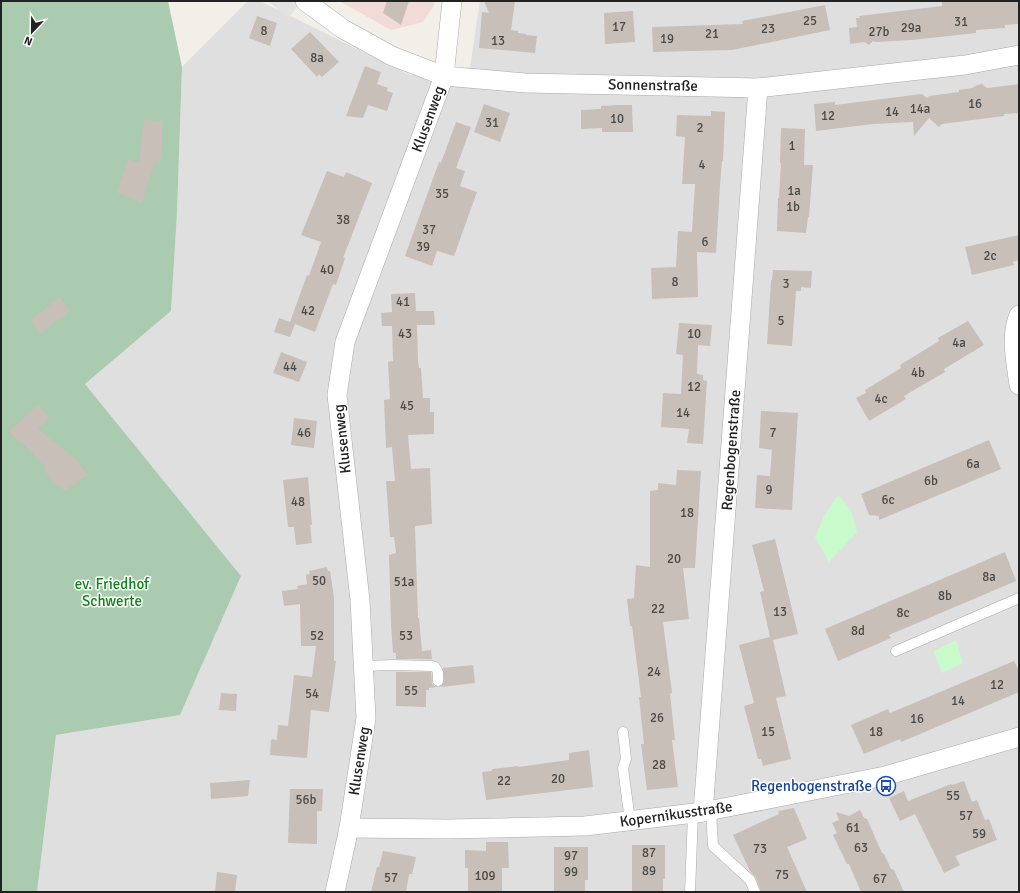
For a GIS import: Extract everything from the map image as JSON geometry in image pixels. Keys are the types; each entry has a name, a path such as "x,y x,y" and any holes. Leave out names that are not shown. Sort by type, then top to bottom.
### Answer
{"street":[{"name":"Sonnenstraße","path":"305,1 343,29 392,56 444,76 526,83 758,88 965,65 1019,55"},
{"name":"Klusenweg","path":"335,892 348,828 366,718 360,600 337,395 338,387 345,342 444,76 452,1"},
{"name":"Regenbogenstraße","path":"702,812 758,88"},
{"path":"1019,315 1015,324 1014,340 1019,384"},
{"name":"Kopernikusstraße","path":"348,828 448,829 585,826 702,812 885,776 1019,737"}],"lane":[{"path":"896,651 1019,598"},
{"path":"364,666 432,666 435,667 438,672 438,681"},
{"path":"623,732 626,759 623,768 630,821"},
{"path":"690,892 702,812"},
{"path":"702,812 713,846 750,880 756,892"}],"shaded area":[{"path":"248,1 260,1 410,75 470,67 480,1 1019,1 1019,892 37,892 56,735 180,715 241,576 85,384 171,311 177,213 182,67"},
{"path":"268,1 302,1 288,18"},
{"path":"339,1 434,1 434,5 423,22 391,30"}],"green space":[{"name":"ev. Friedhof Schwerte","path":"1,1 168,1 182,67 177,213 171,311 85,384 241,576 180,715 56,735 37,892 1,892"},
{"path":"838,495 851,510 857,532 829,562 815,537 824,516"},
{"path":"956,640 963,663 942,673 933,651"}],"building":[{"path":"387,1 409,1 401,25 383,13"},
{"path":"484,1 515,1 511,30 518,31 518,33 526,35 537,36 535,53 479,48 482,12 489,13"},
{"path":"942,1 1019,1 1019,24 1005,25 1005,28 976,30 976,33 912,40 873,41 869,45 865,42 850,44 849,28 857,27 856,18 860,18 859,16 942,6"},
{"path":"825,5 830,30 732,50 653,52 652,27 743,24 742,21"},
{"path":"633,11 635,42 605,44 604,13"},
{"path":"257,16 277,23 270,46 249,38"},
{"path":"310,32 339,62 322,77 319,74 317,77 291,49"},
{"path":"365,66 381,72 377,84 388,88 387,91 393,93 387,111 368,105 363,118 346,116"},
{"path":"982,84 987,88 1019,84 1019,113 942,124 939,127 929,118 914,136 913,122 873,124 816,131 814,104 835,102 835,105 922,94 927,98 929,96 959,92 959,90 972,88"},
{"path":"484,104 510,113 500,142 474,132"},
{"path":"632,105 633,132 602,132 602,128 581,129 581,110 601,109 601,106"},
{"path":"711,111 725,112 716,253 697,252 698,297 652,299 651,268 676,267 678,231 692,232 695,184 682,184 685,137 676,136 677,115 711,116"},
{"path":"144,120 163,121 160,165 154,163 142,203 117,193 128,159 139,163"},
{"path":"456,122 471,127 456,168 465,171 460,186 477,192 454,256 437,251 432,266 405,256 439,162 441,163"},
{"path":"781,128 805,129 804,165 813,165 809,217 806,233 777,231 781,163"},
{"path":"327,171 344,177 346,172 372,183 343,258 345,258 336,285 333,284 315,332 295,324 290,337 274,332 279,318 290,322 321,242 301,235"},
{"path":"1019,235 1019,260 1013,262 1014,265 972,275 965,247"},
{"path":"773,270 812,271 811,288 801,287 801,291 796,291 792,346 767,344"},
{"path":"415,293 416,311 434,311 435,325 417,325 418,360 419,368 421,368 423,398 430,398 430,412 434,412 434,434 408,435 411,469 430,468 432,524 415,526 418,618 422,651 431,650 432,659 396,659 396,653 393,653 391,624 389,555 396,553 394,537 390,537 386,481 395,481 392,447 386,448 384,400 390,399 388,362 393,361 392,326 382,326 381,313 392,312 391,294"},
{"path":"60,297 70,311 40,334 30,320"},
{"path":"968,321 984,345 944,369 945,372 904,396 906,399 869,421 856,398 866,393 865,390 901,368 900,365 939,341 938,338"},
{"path":"679,323 712,325 710,346 698,345 697,374 703,375 703,380 707,381 703,444 687,443 689,429 661,427 663,393 681,394 683,355 676,354"},
{"path":"281,352 307,362 299,382 273,373"},
{"path":"38,405 50,418 38,429 77,460 88,475 64,491 53,482 44,470 46,468 22,443 20,444 9,431"},
{"path":"761,411 798,413 792,510 755,508 757,475 770,476 772,450 759,448"},
{"path":"294,418 317,421 314,448 291,445"},
{"path":"989,440 1001,469 879,520 879,516 869,515 861,494"},
{"path":"677,470 701,471 695,568 683,568 689,619 663,622 672,693 670,694 675,740 672,740 678,787 647,790 641,744 644,744 639,697 641,697 627,599 634,598 636,565 650,567 650,491 658,490 658,483 676,485"},
{"path":"308,477 312,543 296,545 294,527 288,527 283,480"},
{"path":"775,539 798,634 773,640 786,696 776,698 791,759 763,766 761,759 758,759 744,706 754,703 739,645 770,637 760,592 764,591 752,545"},
{"path":"1005,552 1016,581 889,635 891,638 838,661 825,629"},
{"path":"327,567 328,571 330,571 334,597 334,661 336,661 329,712 311,710 307,758 270,755 271,741 272,739 277,740 278,725 288,726 294,675 312,677 316,646 301,646 300,604 284,606 282,591 298,589 297,586 307,584 306,575 310,574 309,571"},
{"path":"1014,661 1019,671 1019,692 901,742 900,739 864,754 851,725 888,709 890,713"},
{"path":"473,665 475,683 441,687 444,681 443,668"},
{"path":"396,672 431,672 432,684 436,687 426,690 426,707 396,706"},
{"path":"221,693 237,694 236,711 219,710"},
{"path":"589,750 593,787 486,800 482,772 492,771 492,769 569,760 569,753"},
{"path":"250,780 248,796 211,799 210,783"},
{"path":"964,781 972,802 977,800 985,820 989,819 997,840 955,856 960,865 944,873 915,814 900,821 889,798 904,791 908,801 951,784"},
{"path":"290,789 323,789 322,811 317,811 317,844 288,843"},
{"path":"794,808 807,839 787,847 807,892 761,892 756,878 750,871 733,835 779,814 778,811"},
{"path":"860,810 864,818 867,819 882,853 884,854 891,869 894,870 904,892 861,892 849,864 847,864 833,835 837,833 832,823 839,820 836,812 849,816"},
{"path":"486,842 508,842 509,868 502,868 502,892 468,892 468,868 465,868 465,850 486,851"},
{"path":"632,845 665,845 665,879 663,879 663,892 632,892"},
{"path":"554,847 588,847 588,880 585,880 585,892 554,892"},
{"path":"383,851 416,857 412,874 409,874 406,892 371,892 377,867 379,867"},
{"path":"217,872 237,875 235,892 215,892"}],"place":[{"name":"Regenbogenstraße","path":"886,786"}]}
